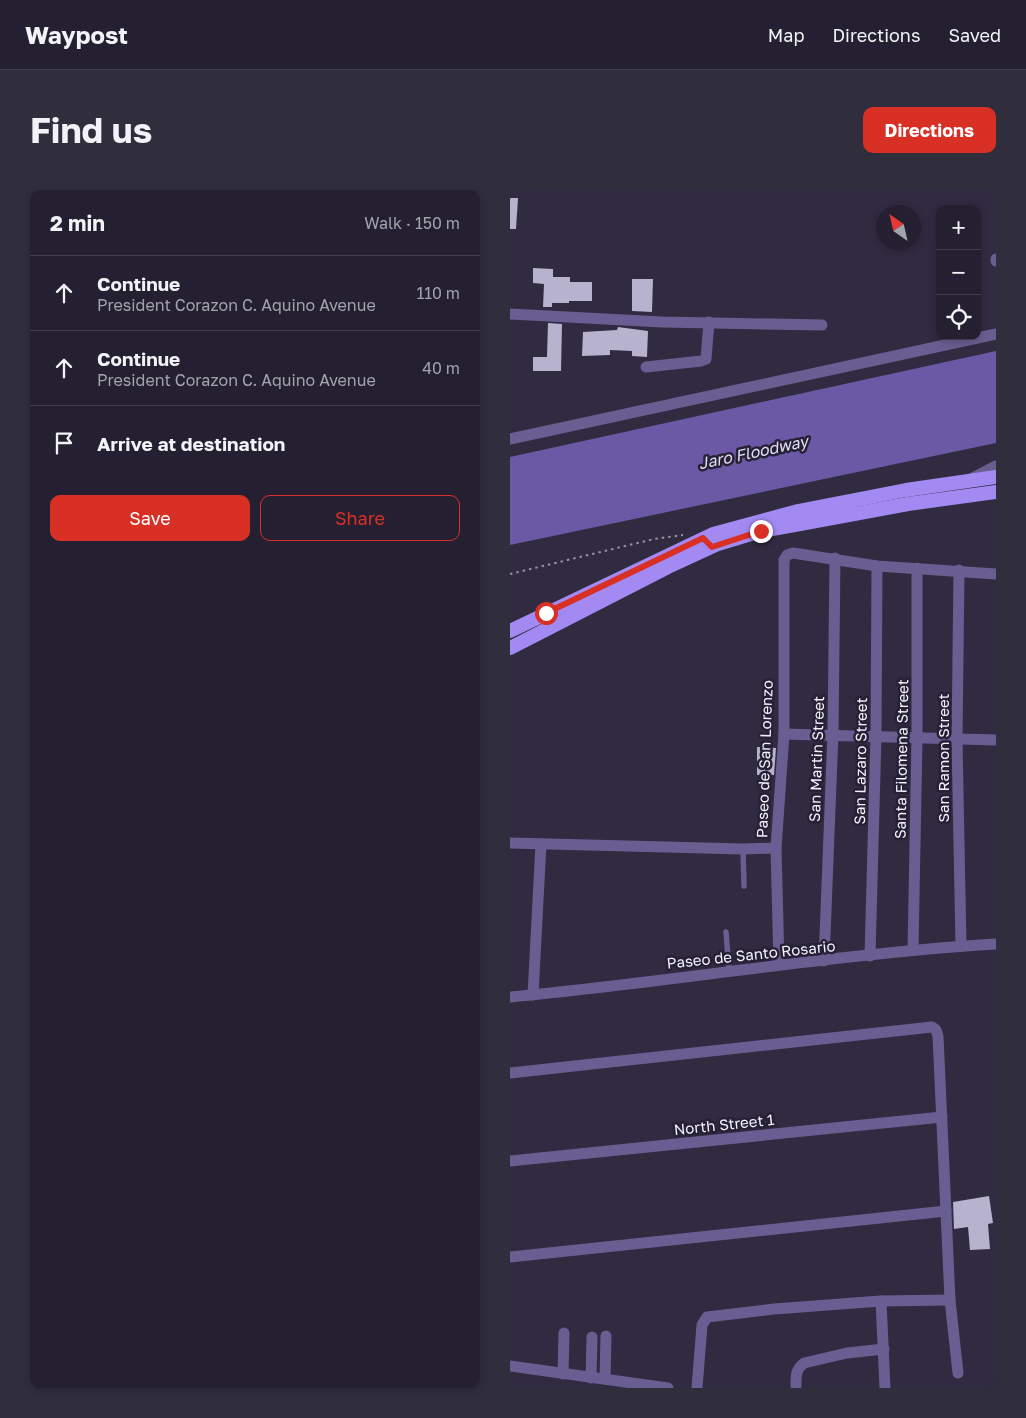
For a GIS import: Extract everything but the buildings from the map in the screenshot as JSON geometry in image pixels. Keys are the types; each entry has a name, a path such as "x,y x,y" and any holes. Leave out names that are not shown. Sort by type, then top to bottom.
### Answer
{"main road":[{"path":"513,628 648,570 761,531 947,491 971,479 996,477"},
{"path":"510,648 703,538 798,511 947,491 996,492"},
{"path":"510,640 648,570"}],"street":[{"path":"510,314 662,322 822,325"},
{"path":"646,367 706,359 709,322"},
{"path":"510,439 996,334"},
{"path":"971,479 996,466"},
{"name":"Paseo de San Lorenzo","path":"779,964 776,848 784,734 784,560 787,555 793,553 835,558"},
{"path":"835,558 877,566 959,570 996,574"},
{"name":"San Martin Street","path":"824,961 833,734 835,558"},
{"name":"San Lazaro Street","path":"870,956 876,735 877,566"},
{"name":"Santa Filomena Street","path":"913,950 917,739 917,568"},
{"name":"San Ramon Street","path":"959,570 957,740 961,946"},
{"path":"784,734 876,735 917,739 996,740"},
{"path":"510,843 743,850 776,848"},
{"path":"534,995 541,844"},
{"name":"Paseo de Santo Rosario","path":"510,997 779,964 824,961 913,950 996,944"},
{"path":"510,1073 932,1027 936,1030 938,1036 950,1300 958,1373"},
{"name":"North Street 1","path":"510,1161 942,1117"},
{"path":"510,1257 946,1211"},
{"path":"698,1388 702,1325 707,1317 774,1309 881,1301 950,1300"},
{"path":"881,1301 885,1388"},
{"path":"563,1374 564,1333"},
{"path":"605,1379 606,1336"},
{"path":"591,1378 592,1338"},
{"path":"796,1388 796,1374 799,1367 804,1363 847,1353 884,1349"},
{"path":"510,1366 668,1388"}],"lane":[{"path":"743,850 744,886"},
{"path":"726,932 729,970"}],"path":[{"path":"510,574 654,538 688,534 703,538"}],"water":[{"name":"Jaro Floodway","path":"996,351 996,443 510,545 510,457"}],"route":[{"path":"546,613 703,538 712,547 761,531"}]}
